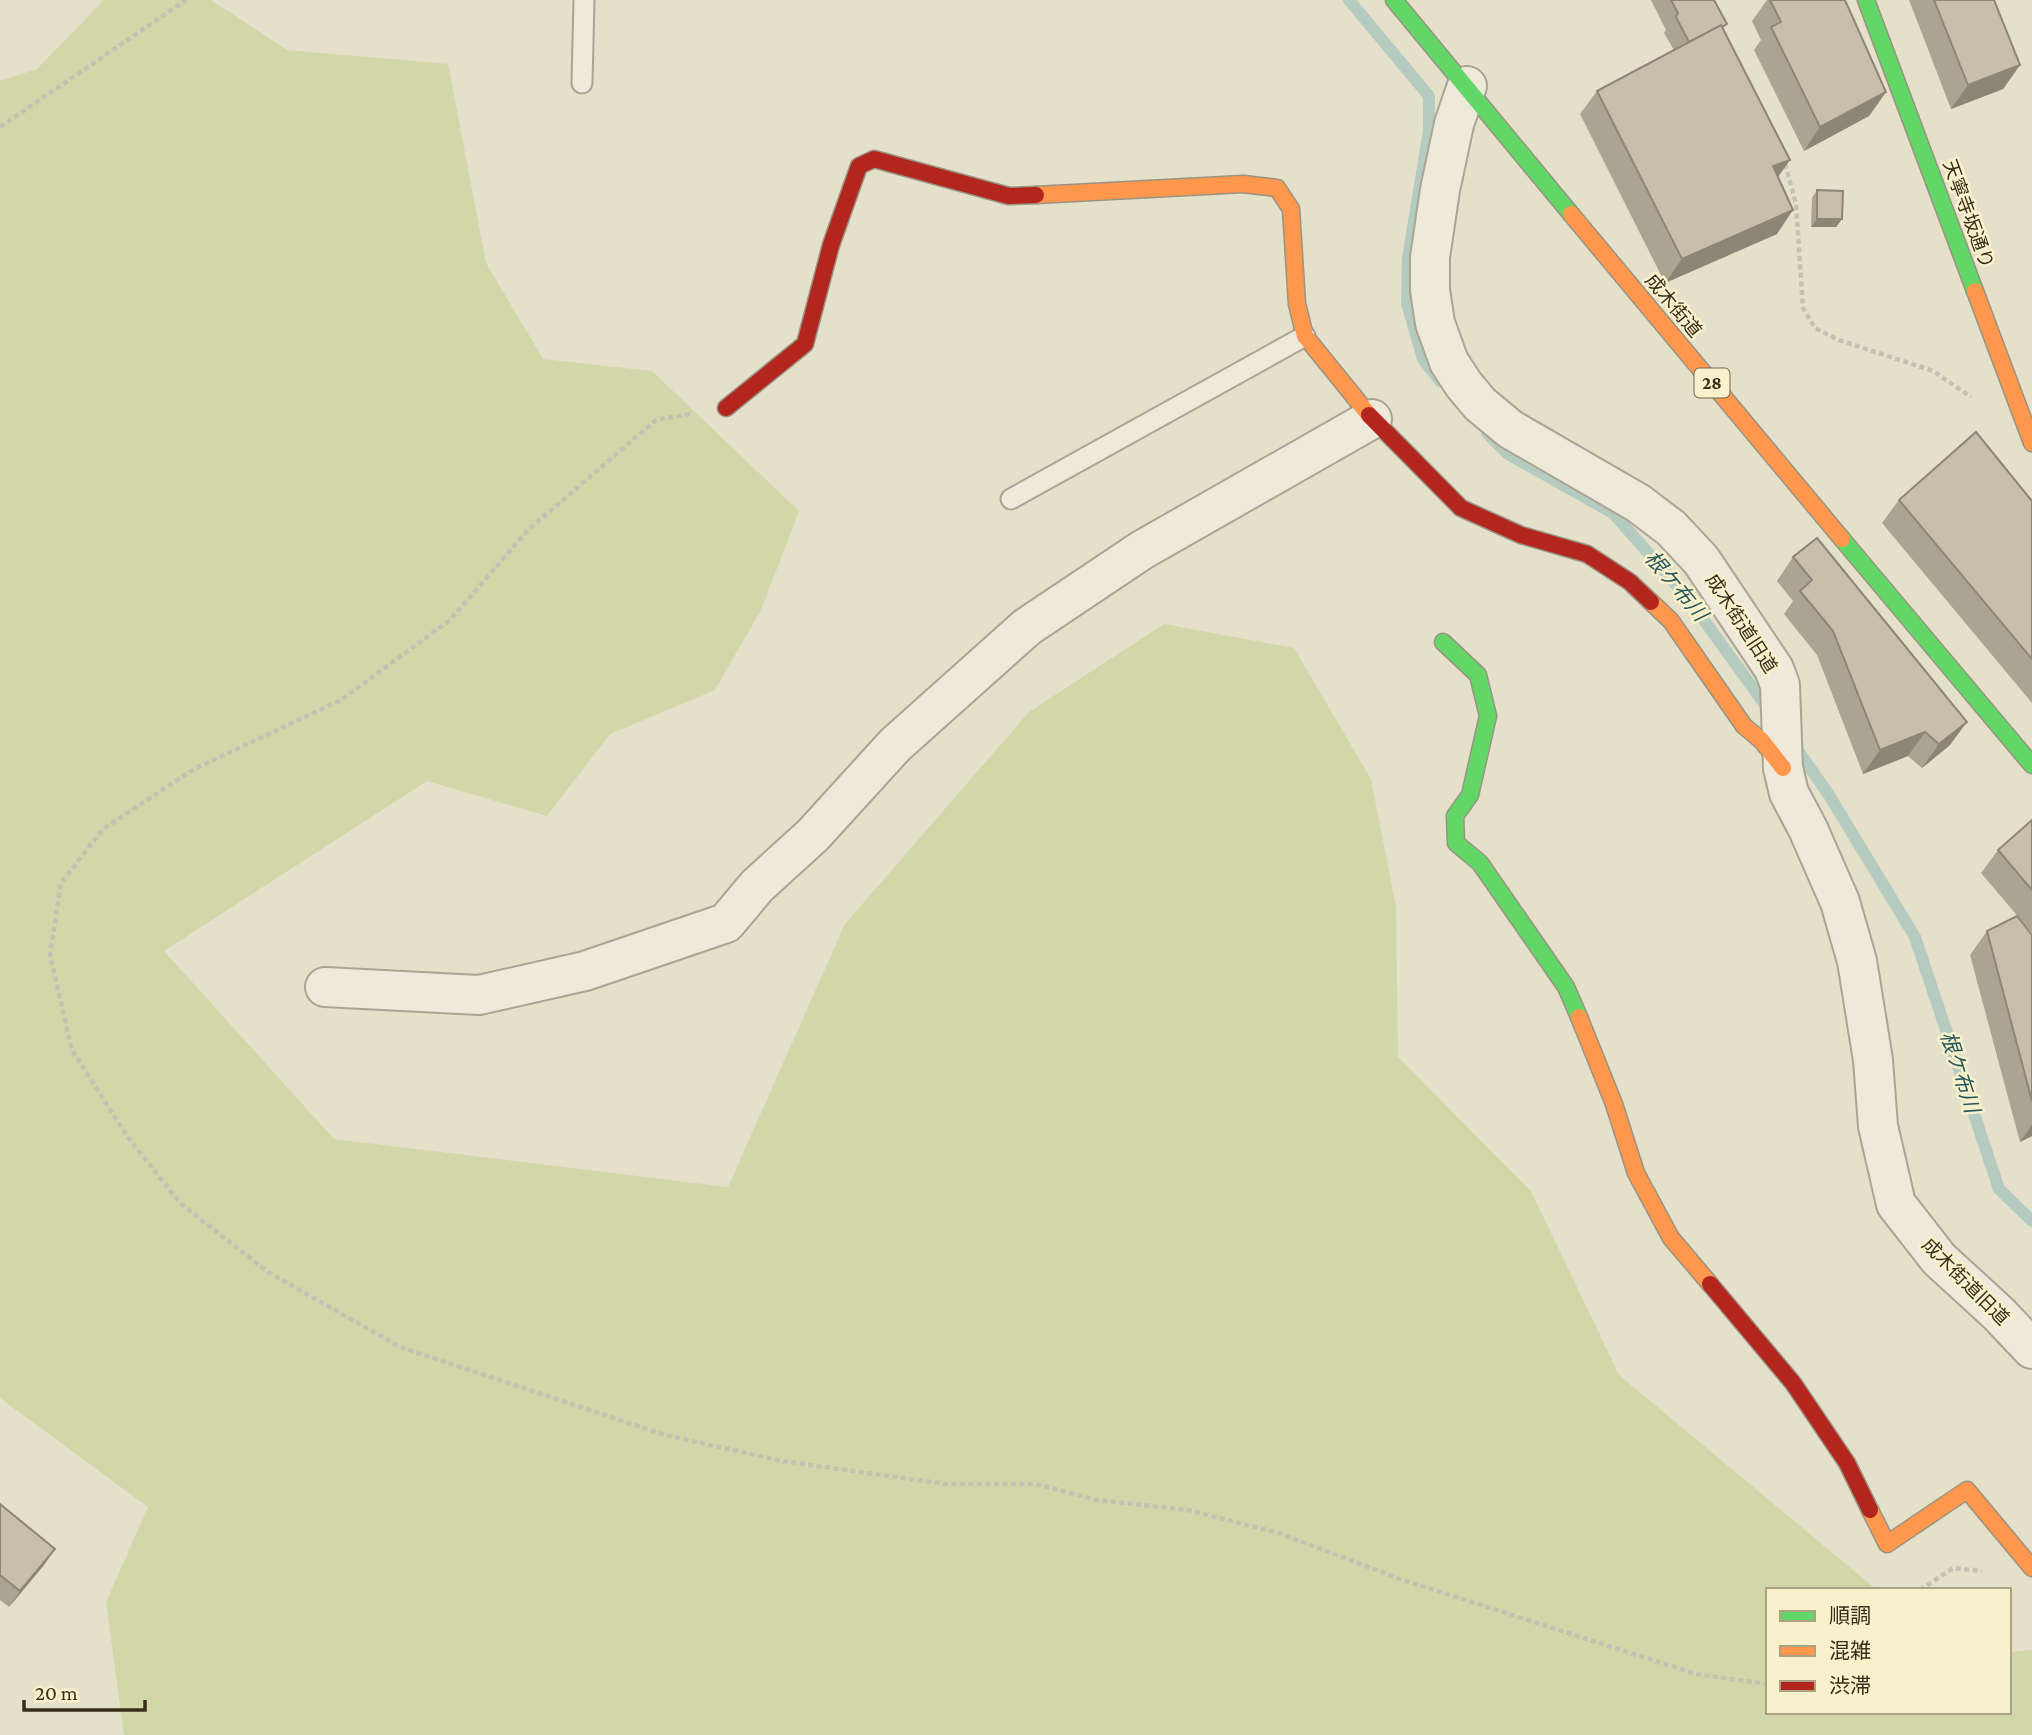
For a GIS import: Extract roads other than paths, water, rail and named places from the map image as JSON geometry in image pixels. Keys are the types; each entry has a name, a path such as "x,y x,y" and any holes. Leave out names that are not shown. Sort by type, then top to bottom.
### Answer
{"street":[{"name":"成木街道","path":"1394,0 2032,765"},
{"name":"天寧寺坂通り","path":"1866,0 2030,435"},
{"name":"成木街道旧道","path":"1467,86 1451,137 1430,257 1430,290 1435,323 1449,362 1480,404 1510,429 1638,503 1688,544 1774,669 1780,685 1783,768 1789,793 1840,902 1857,961 1873,1060 1878,1126 1896,1204 1939,1259 1999,1314 2032,1349"},
{"path":"726,408 805,344 831,245 859,166 874,159 1009,197 1243,184 1277,188 1291,209 1297,304 1305,336 1372,419 1461,508 1521,535 1587,554 1630,582 1671,621 1744,726 1762,741 1783,768"},
{"path":"325,987 479,995 585,971 726,923 757,886 813,835 895,745 1027,627 1142,550 1372,419"},
{"path":"1443,642 1478,675 1488,716 1470,794 1455,816 1456,843 1480,863 1566,987 1609,1091 1636,1173 1671,1238 1793,1383 1847,1463 1887,1544 1967,1490 2032,1568"}],"lane":[{"path":"582,83 584,0"},
{"path":"1012,499 1305,336"}],"waterway":[{"name":"根ケ布川","path":"1349,0 1429,96 1429,131 1408,258 1407,303 1423,359 1440,381"},
{"name":"根ケ布川","path":"1487,433 1508,454 1613,513 1688,598 1771,713"},
{"name":"根ケ布川","path":"1794,745 1829,795 1915,937 1999,1189 2032,1221"}]}
